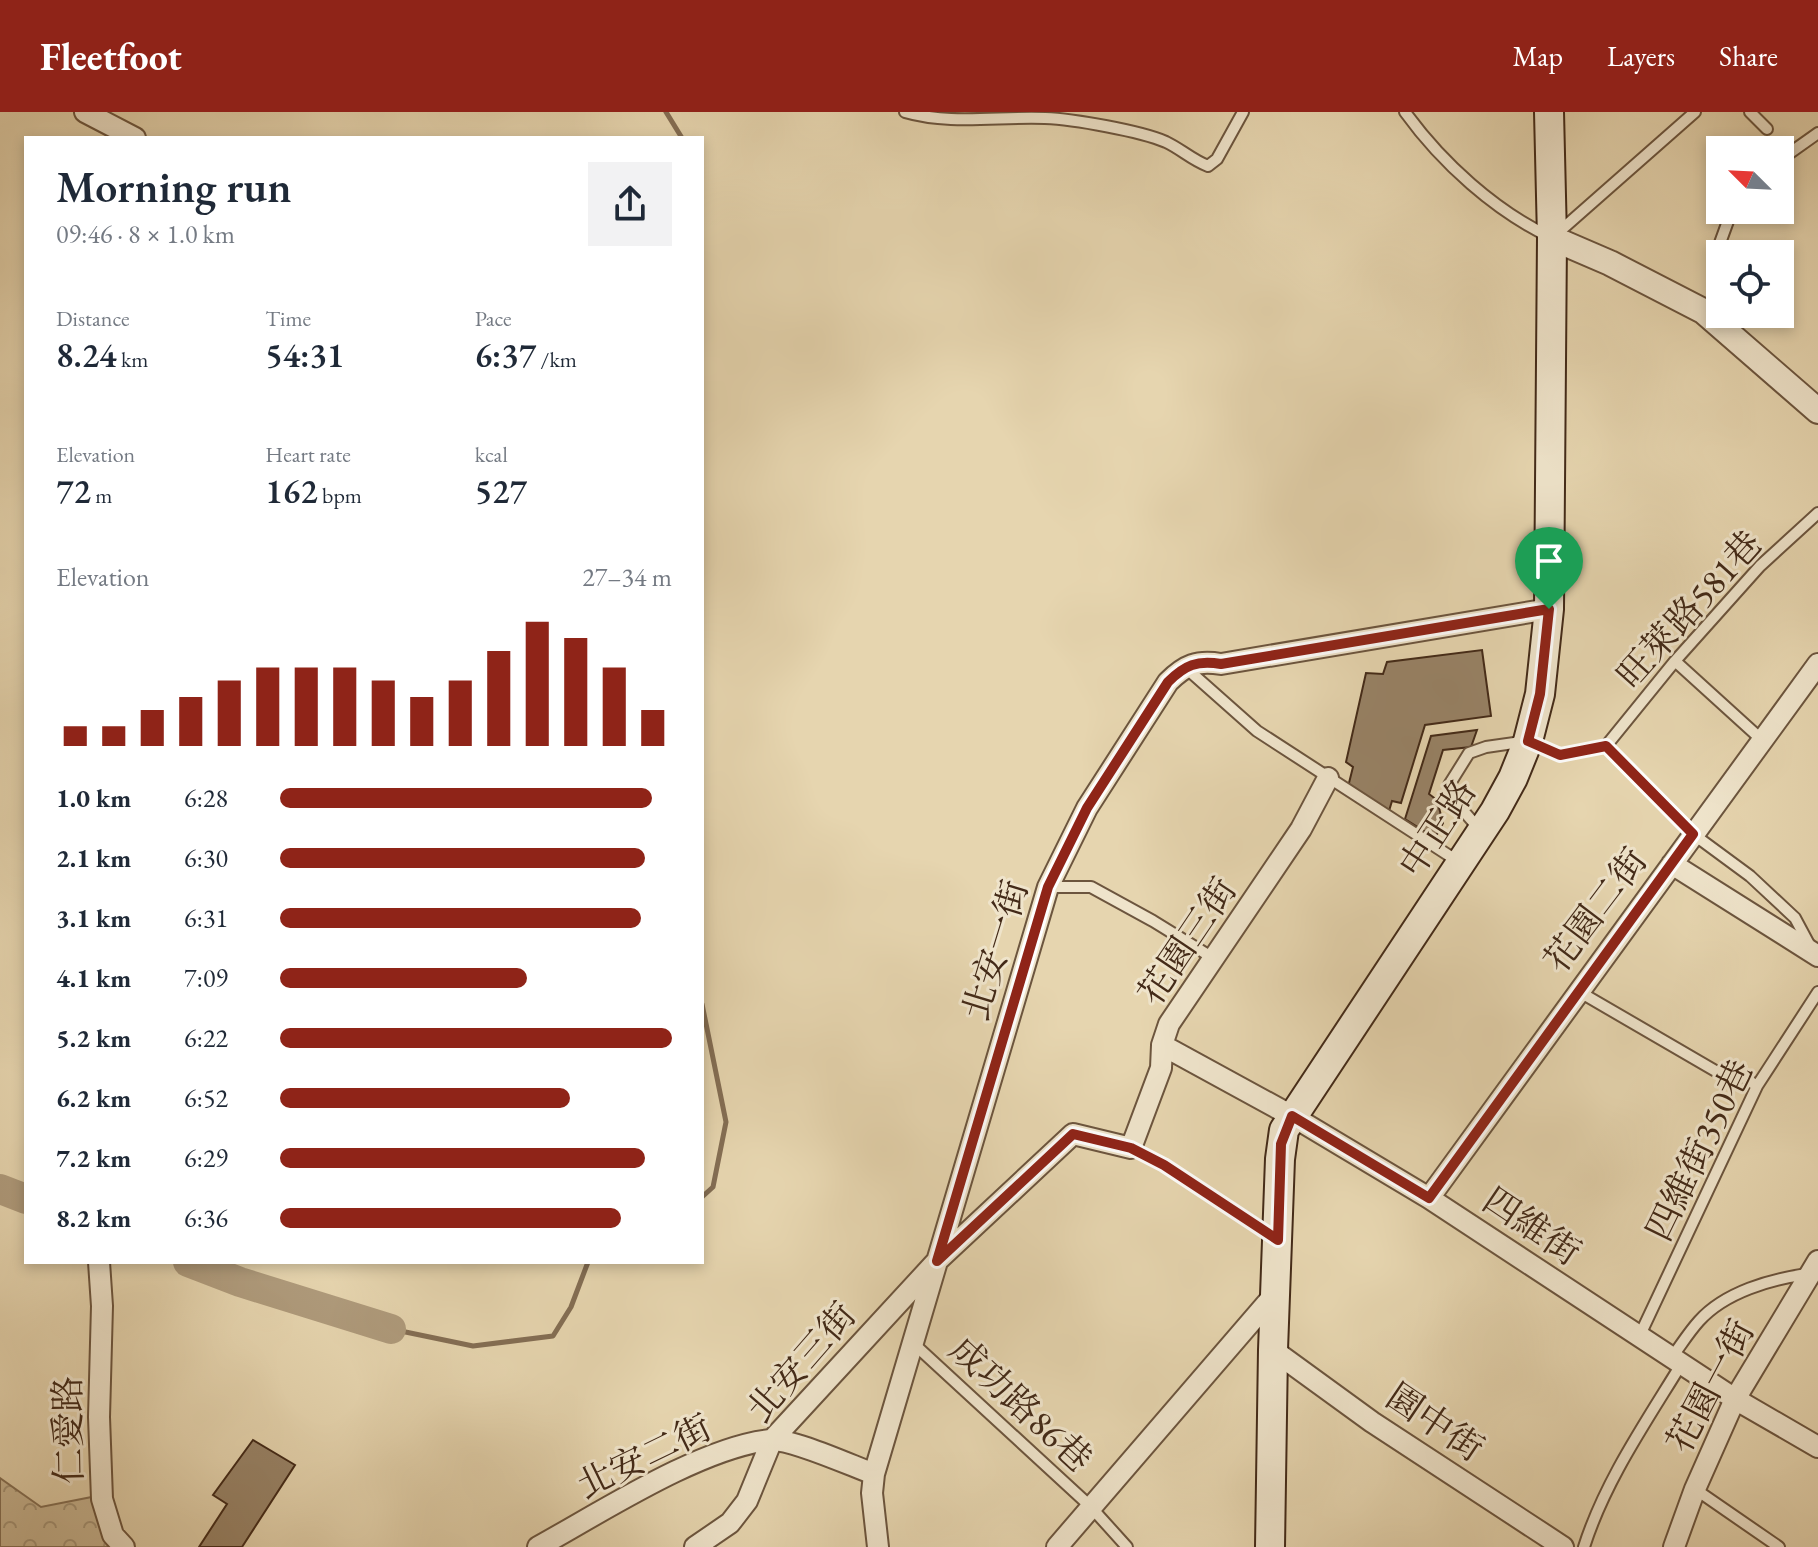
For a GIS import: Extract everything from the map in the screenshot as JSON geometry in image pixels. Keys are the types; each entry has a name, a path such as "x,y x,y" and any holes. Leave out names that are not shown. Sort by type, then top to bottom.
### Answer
{"main road":[{"name":"中正路","path":"1270,1547 1281,1144 1292,1116 1482,833 1513,778 1528,741 1540,694 1549,609 1552,238 1549,112"}],"street":[{"path":"85,112 131,136"},
{"path":"1552,238 1610,263 1703,311 1818,411"},
{"path":"1184,666 1205,661 1221,664 1549,609"},
{"name":"花園二街","path":"1429,1198 1818,664"},
{"name":"北安一街","path":"878,1547 872,1493 874,1474 1048,887 1071,837 1107,774 1168,682 1184,666"},
{"name":"花園三街","path":"1131,1148 1161,1068 1162,1045 1169,1024 1301,829 1328,778"},
{"path":"1672,864 1816,955"},
{"name":"四維街","path":"1162,1045 1292,1116 1429,1198 1735,1399 1818,1447"},
{"path":"937,1261 1073,1134 1131,1148"},
{"name":"北安三街","path":"695,1547 730,1523 747,1501 772,1440 937,1261"},
{"name":"仁愛路","path":"99,1264 102,1499 113,1535 124,1547"},
{"name":"花園一街","path":"1674,1547 1695,1489 1735,1399 1816,1270"},
{"path":"1057,1547 1275,1294"},
{"name":"園中街","path":"1273,1350 1372,1422 1563,1547"},
{"path":"772,1440 807,1449 874,1474"},
{"name":"北安二街","path":"538,1547 682,1469 772,1440"}],"lane":[{"path":"905,112 942,117 1047,118 1108,127 1165,142 1208,166 1217,159 1243,112"},
{"path":"1405,112 1430,146 1498,205 1520,223 1552,238 1695,112"},
{"path":"1750,112 1767,129"},
{"path":"1794,150 1818,133"},
{"name":"旺萊路581巷","path":"1606,746 1675,661 1760,566 1818,513"},
{"path":"1675,661 1762,740"},
{"path":"1184,666 1257,731 1461,863"},
{"path":"1482,833 1453,799 1449,785 1469,753 1486,747 1528,741 1560,755 1606,746 1693,834 1750,876 1795,918 1816,955"},
{"path":"1048,887 1091,887 1213,958"},
{"path":"1578,991 1719,1073 1734,1071 1757,1086"},
{"name":"四維街350巷","path":"1639,1337 1757,1086 1818,992"},
{"path":"1131,1148 1164,1165 1278,1240"},
{"path":"1584,1547 1594,1517 1699,1321 1715,1306 1781,1277 1816,1270"},
{"name":"成功路86巷","path":"914,1344 1090,1506 1127,1547"},
{"path":"1695,1489 1779,1547"}],"green space":[{"path":"0,1478 41,1507 97,1496 119,1547 0,1547"}],"building":[{"path":"1482,650 1491,716 1425,725 1401,803 1392,801 1389,811 1348,787 1353,767 1346,762 1366,673 1383,674 1387,662"},
{"path":"1477,730 1471,747 1443,750 1429,794 1437,800 1443,823 1435,838 1405,819 1431,736"},
{"path":"253,1440 295,1465 242,1547 199,1547 227,1504 213,1495"}],"waterway":[{"path":"666,112 681,136"},
{"path":"704,1014 726,1122 713,1187 704,1195"},
{"path":"0,1189 24,1198"},
{"path":"193,1264 240,1282 391,1329"},
{"path":"391,1329 473,1346 553,1336 571,1307 587,1264"}],"route":[{"path":"1549,609 1540,694 1528,741 1560,755 1606,746 1693,834 1429,1198 1292,1116 1281,1144 1278,1240 1164,1165 1131,1148 1073,1134 937,1261 1048,887 1087,808 1168,682 1184,666 1205,661 1221,664 1549,609"}]}
